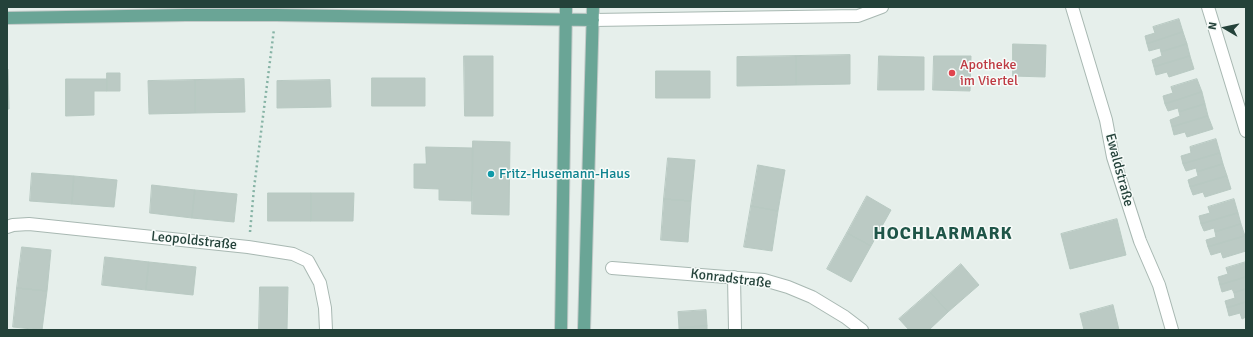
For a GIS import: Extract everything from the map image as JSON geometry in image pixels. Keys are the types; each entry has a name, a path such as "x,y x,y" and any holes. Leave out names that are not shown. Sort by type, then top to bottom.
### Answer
{"main road":[{"path":"561,330 566,7"},
{"path":"584,330 593,7"},
{"path":"7,18 276,15 593,20"}],"street":[{"path":"593,20 858,16 882,7"},
{"name":"Ewaldstraße","path":"1072,7 1106,120 1113,157 1140,241 1159,285 1172,330"},
{"path":"1208,7 1246,131"},
{"name":"Leopoldstraße","path":"7,227 13,224 29,224 248,247 293,254 308,261 320,283 325,308 326,330"},
{"name":"Konradstraße","path":"612,268 764,280 788,287 812,297 845,317 862,330"},
{"path":"734,277 735,330"}],"path":[{"path":"248,247 276,15"}],"building":[{"path":"1179,19 1183,32 1147,44 1145,36 1155,33 1153,27"},
{"path":"1183,32 1187,44 1161,52 1160,48 1149,51 1147,44"},
{"path":"1013,44 1046,45 1045,77 1013,76"},
{"path":"1187,44 1190,56 1154,67 1152,60 1162,56 1161,52"},
{"path":"850,55 850,84 796,85 796,56"},
{"path":"464,56 493,56 493,116 465,116"},
{"path":"796,56 796,85 737,86 737,57"},
{"path":"879,56 924,57 924,90 878,90"},
{"name":"Apotheke im Viertel","path":"934,56 971,56 970,91 933,90"},
{"path":"1190,56 1194,69 1169,77 1167,72 1156,75 1154,67"},
{"path":"8,69 9,109 7,109"},
{"path":"656,71 710,71 710,98 656,98"},
{"path":"107,73 120,73 120,91 107,91"},
{"path":"372,78 425,78 425,106 372,106"},
{"path":"66,79 107,79 107,91 94,91 94,115 66,116"},
{"path":"244,79 245,112 195,113 195,80"},
{"path":"1197,79 1202,92 1165,104 1163,96 1173,93 1171,87"},
{"path":"195,80 195,113 149,114 148,81"},
{"path":"330,80 331,107 277,108 277,81"},
{"path":"1202,92 1205,104 1179,112 1178,108 1168,111 1165,104"},
{"path":"1205,104 1208,116 1172,127 1170,120 1180,116 1179,112"},
{"path":"1208,116 1213,129 1187,137 1185,132 1174,135 1172,127"},
{"path":"1216,139 1220,153 1183,164 1181,156 1191,153 1190,147"},
{"name":"Fritz-Husemann-Haus","path":"473,141 510,142 509,215 472,214"},
{"name":"Fritz-Husemann-Haus","path":"426,147 473,148 472,201 439,200 439,189 414,188 414,164 426,164"},
{"path":"1220,153 1223,164 1197,172 1196,168 1186,171 1183,164"},
{"path":"668,158 695,160 691,201 664,199"},
{"path":"1223,164 1227,176 1190,187 1188,180 1198,176 1197,172"},
{"path":"758,165 785,170 778,211 751,206"},
{"path":"32,173 74,176 72,204 30,201"},
{"path":"74,176 117,180 114,207 72,204"},
{"path":"1227,176 1231,189 1205,197 1203,192 1193,195 1190,187"},
{"path":"152,185 195,190 192,218 150,213"},
{"path":"195,190 237,194 234,222 192,218"},
{"path":"268,193 311,193 311,221 268,221"},
{"path":"311,193 354,193 353,221 311,221"},
{"path":"867,196 891,210 871,246 847,233"},
{"path":"664,199 691,201 688,242 661,240"},
{"path":"1234,199 1238,213 1201,224 1199,216 1210,213 1208,207"},
{"path":"751,206 778,211 772,251 744,247"},
{"path":"1238,213 1241,224 1215,232 1214,228 1204,231 1201,224"},
{"path":"1117,219 1126,255 1070,269 1061,234"},
{"path":"1241,224 1245,236 1208,247 1206,240 1216,237 1215,232"},
{"path":"847,233 871,246 851,282 827,269"},
{"path":"1245,236 1246,251 1223,258 1221,252 1211,255 1208,247"},
{"path":"22,247 51,250 47,291 17,288"},
{"path":"105,257 149,262 146,290 102,285"},
{"path":"149,262 196,267 193,295 146,290"},
{"path":"1246,262 1246,277 1220,285 1218,277 1228,274 1226,268"},
{"path":"961,264 979,285 948,312 930,292"},
{"path":"1246,277 1246,289 1234,293 1232,289 1222,292 1220,285"},
{"path":"260,287 288,287 287,330 259,330"},
{"path":"17,288 47,291 42,330 13,327"},
{"path":"1246,289 1246,302 1227,308 1225,301 1235,298 1234,293"},
{"path":"930,292 948,312 929,330 909,330 899,319"},
{"path":"1246,302 1246,317 1242,319 1240,313 1229,316 1227,308"},
{"path":"1113,305 1119,330 1084,330 1080,314"},
{"path":"706,310 707,326 679,328 678,312"},
{"path":"707,326 707,330 679,330 679,328"}],"place":[{"name":"Apotheke im Viertel","path":"952,73"},
{"name":"Fritz-Husemann-Haus","path":"491,174"}],"district":[{"name":"HOCHLARMARK","path":"943,234"}]}
